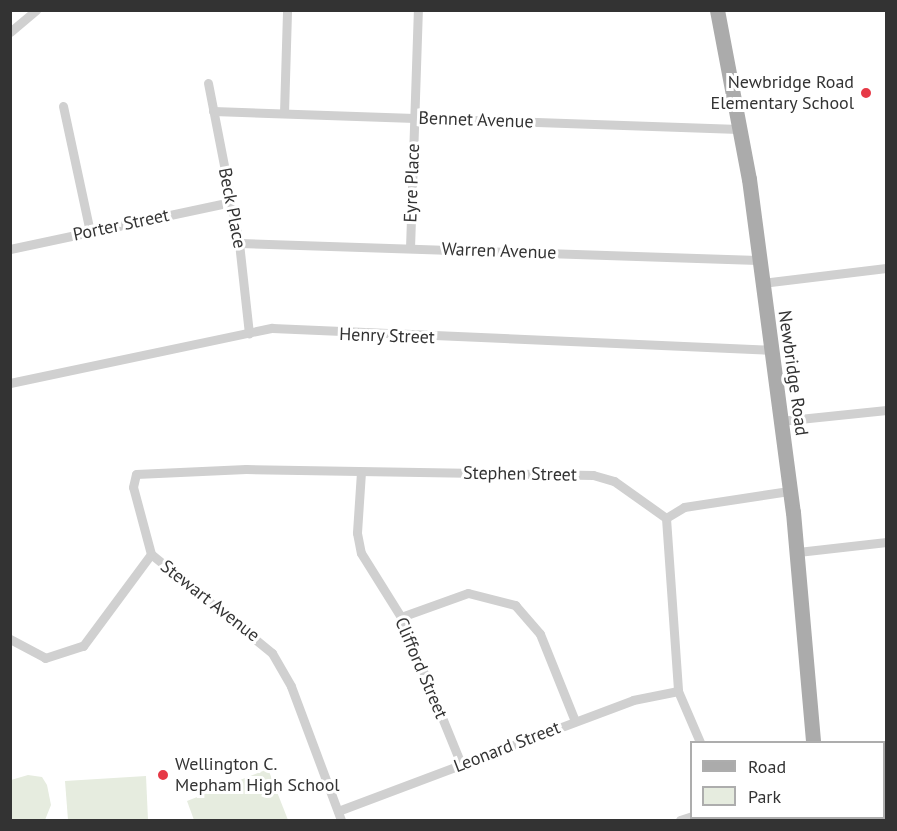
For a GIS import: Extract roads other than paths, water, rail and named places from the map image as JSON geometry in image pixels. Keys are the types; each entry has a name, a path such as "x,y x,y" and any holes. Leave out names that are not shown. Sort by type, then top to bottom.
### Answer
{"main road":[{"name":"Newbridge Road","path":"717,10 739,129 798,552 813,741"}],"street":[{"path":"10,33 36,10"},
{"path":"284,113 287,10"},
{"name":"Eyre Place","path":"410,248 418,10"},
{"name":"Beck Place","path":"208,83 239,243 249,333"},
{"path":"63,106 90,232"},
{"name":"Bennet Avenue","path":"213,111 739,129"},
{"name":"Porter Street","path":"10,249 231,202"},
{"name":"Warren Avenue","path":"239,243 758,260"},
{"path":"762,283 886,268"},
{"name":"Henry Street","path":"10,382 249,333 291,328 769,350"},
{"path":"780,421 886,410"},
{"name":"Stephen Street","path":"133,477 140,472 246,469 593,475 628,489 666,518"},
{"name":"Clifford Street","path":"361,472 357,533 361,553 401,617 461,764"},
{"name":"Stewart Avenue","path":"133,477 151,554 272,653 291,686 340,816"},
{"path":"700,741 678,691 666,518 684,507 789,492"},
{"path":"798,552 886,542"},
{"path":"10,639 45,658 83,646 151,554"},
{"path":"401,617 468,593 515,605 540,634 575,721"},
{"name":"Leonard Street","path":"340,816 461,764 575,721 633,700 678,691"}],"place":[{"name":"Newbridge Road Elementary School","path":"866,93"},
{"name":"Wellington C. Mepham High School","path":"163,775"}]}
